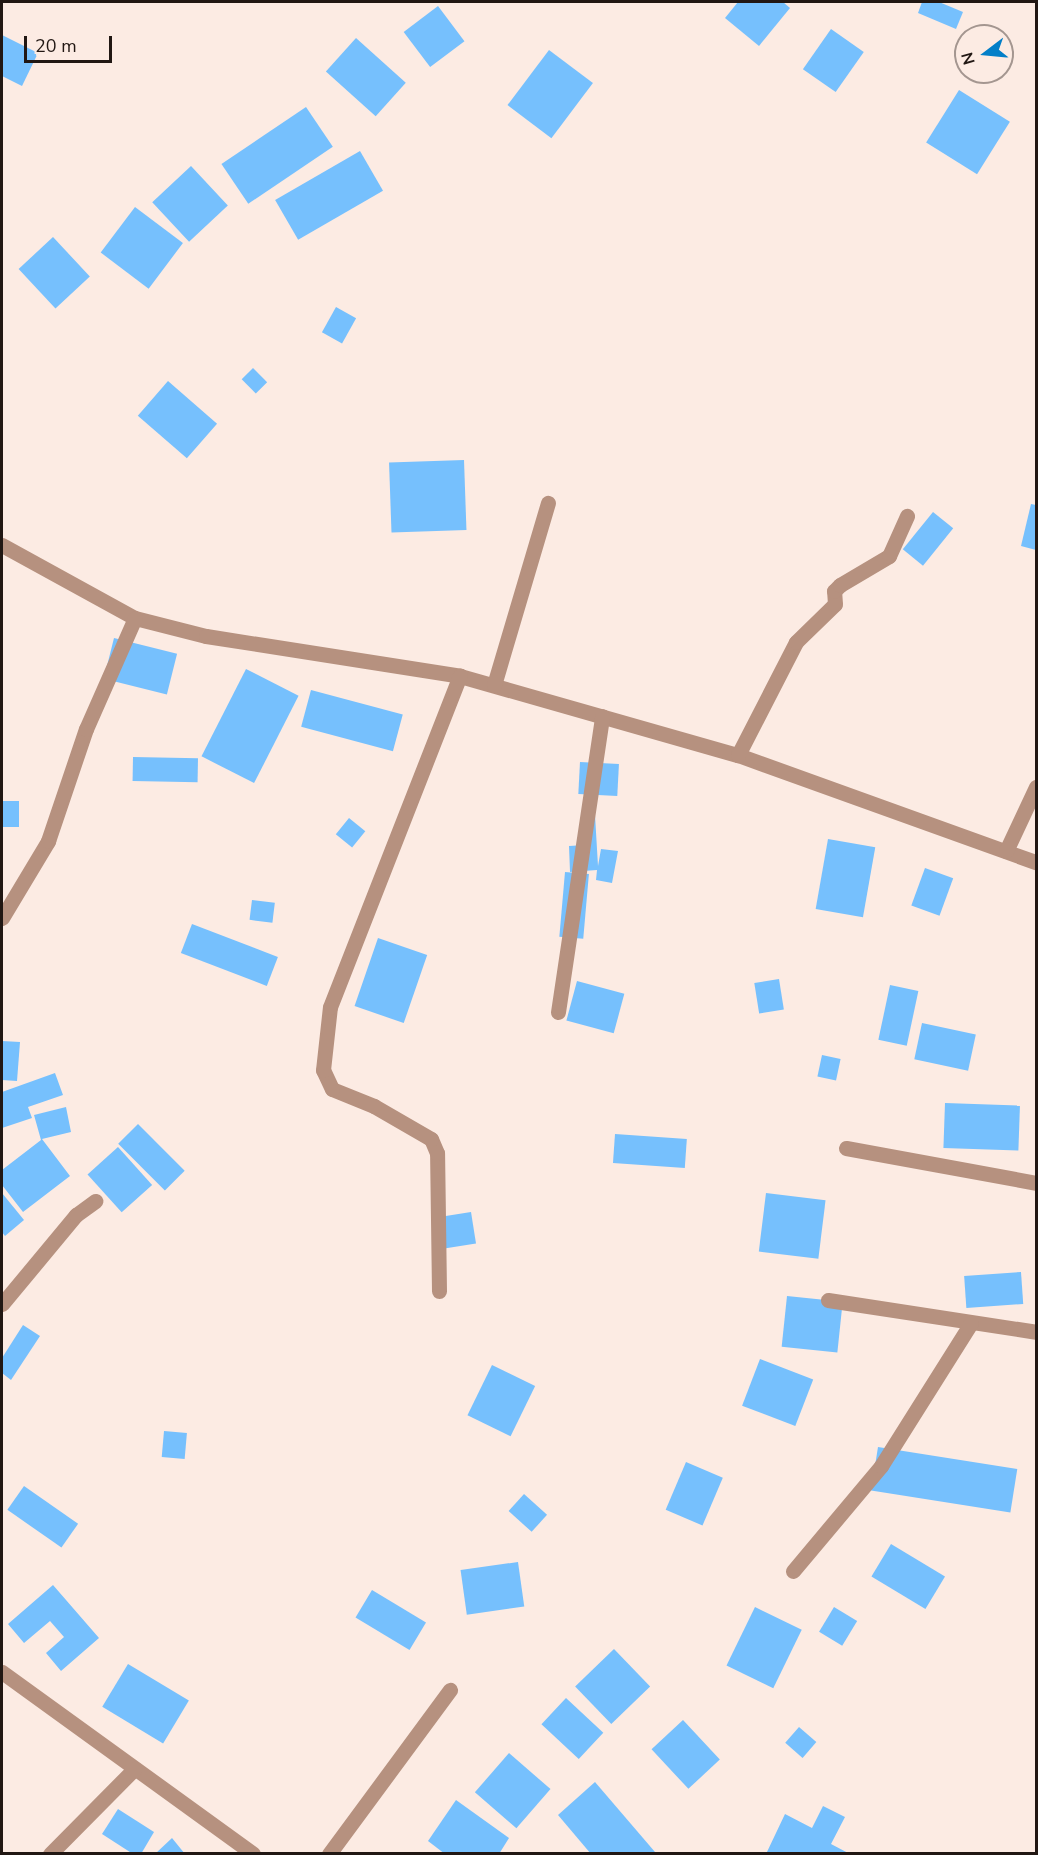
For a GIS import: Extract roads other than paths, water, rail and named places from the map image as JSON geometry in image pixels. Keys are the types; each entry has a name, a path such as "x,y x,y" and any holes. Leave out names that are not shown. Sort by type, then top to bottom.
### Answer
{"street":[{"path":"494,685 548,503"},
{"path":"738,755 796,642 835,604 834,591 840,585 889,556 907,516"},
{"path":"2,545 135,618 206,636 460,676 494,685 738,755 1036,862"},
{"path":"2,918 48,841 86,729 135,618"},
{"path":"439,1291 437,1154 430,1139 374,1106 332,1089 323,1070 330,1007 460,676"},
{"path":"558,1012 602,716"},
{"path":"1006,851 1036,787"},
{"path":"846,1148 1036,1183"},
{"path":"2,1304 76,1215 95,1201"},
{"path":"828,1300 1036,1332"},
{"path":"792,1571 881,1466 971,1323"},
{"path":"2,1672 253,1854"},
{"path":"329,1854 450,1690"},
{"path":"50,1854 134,1769"}]}
